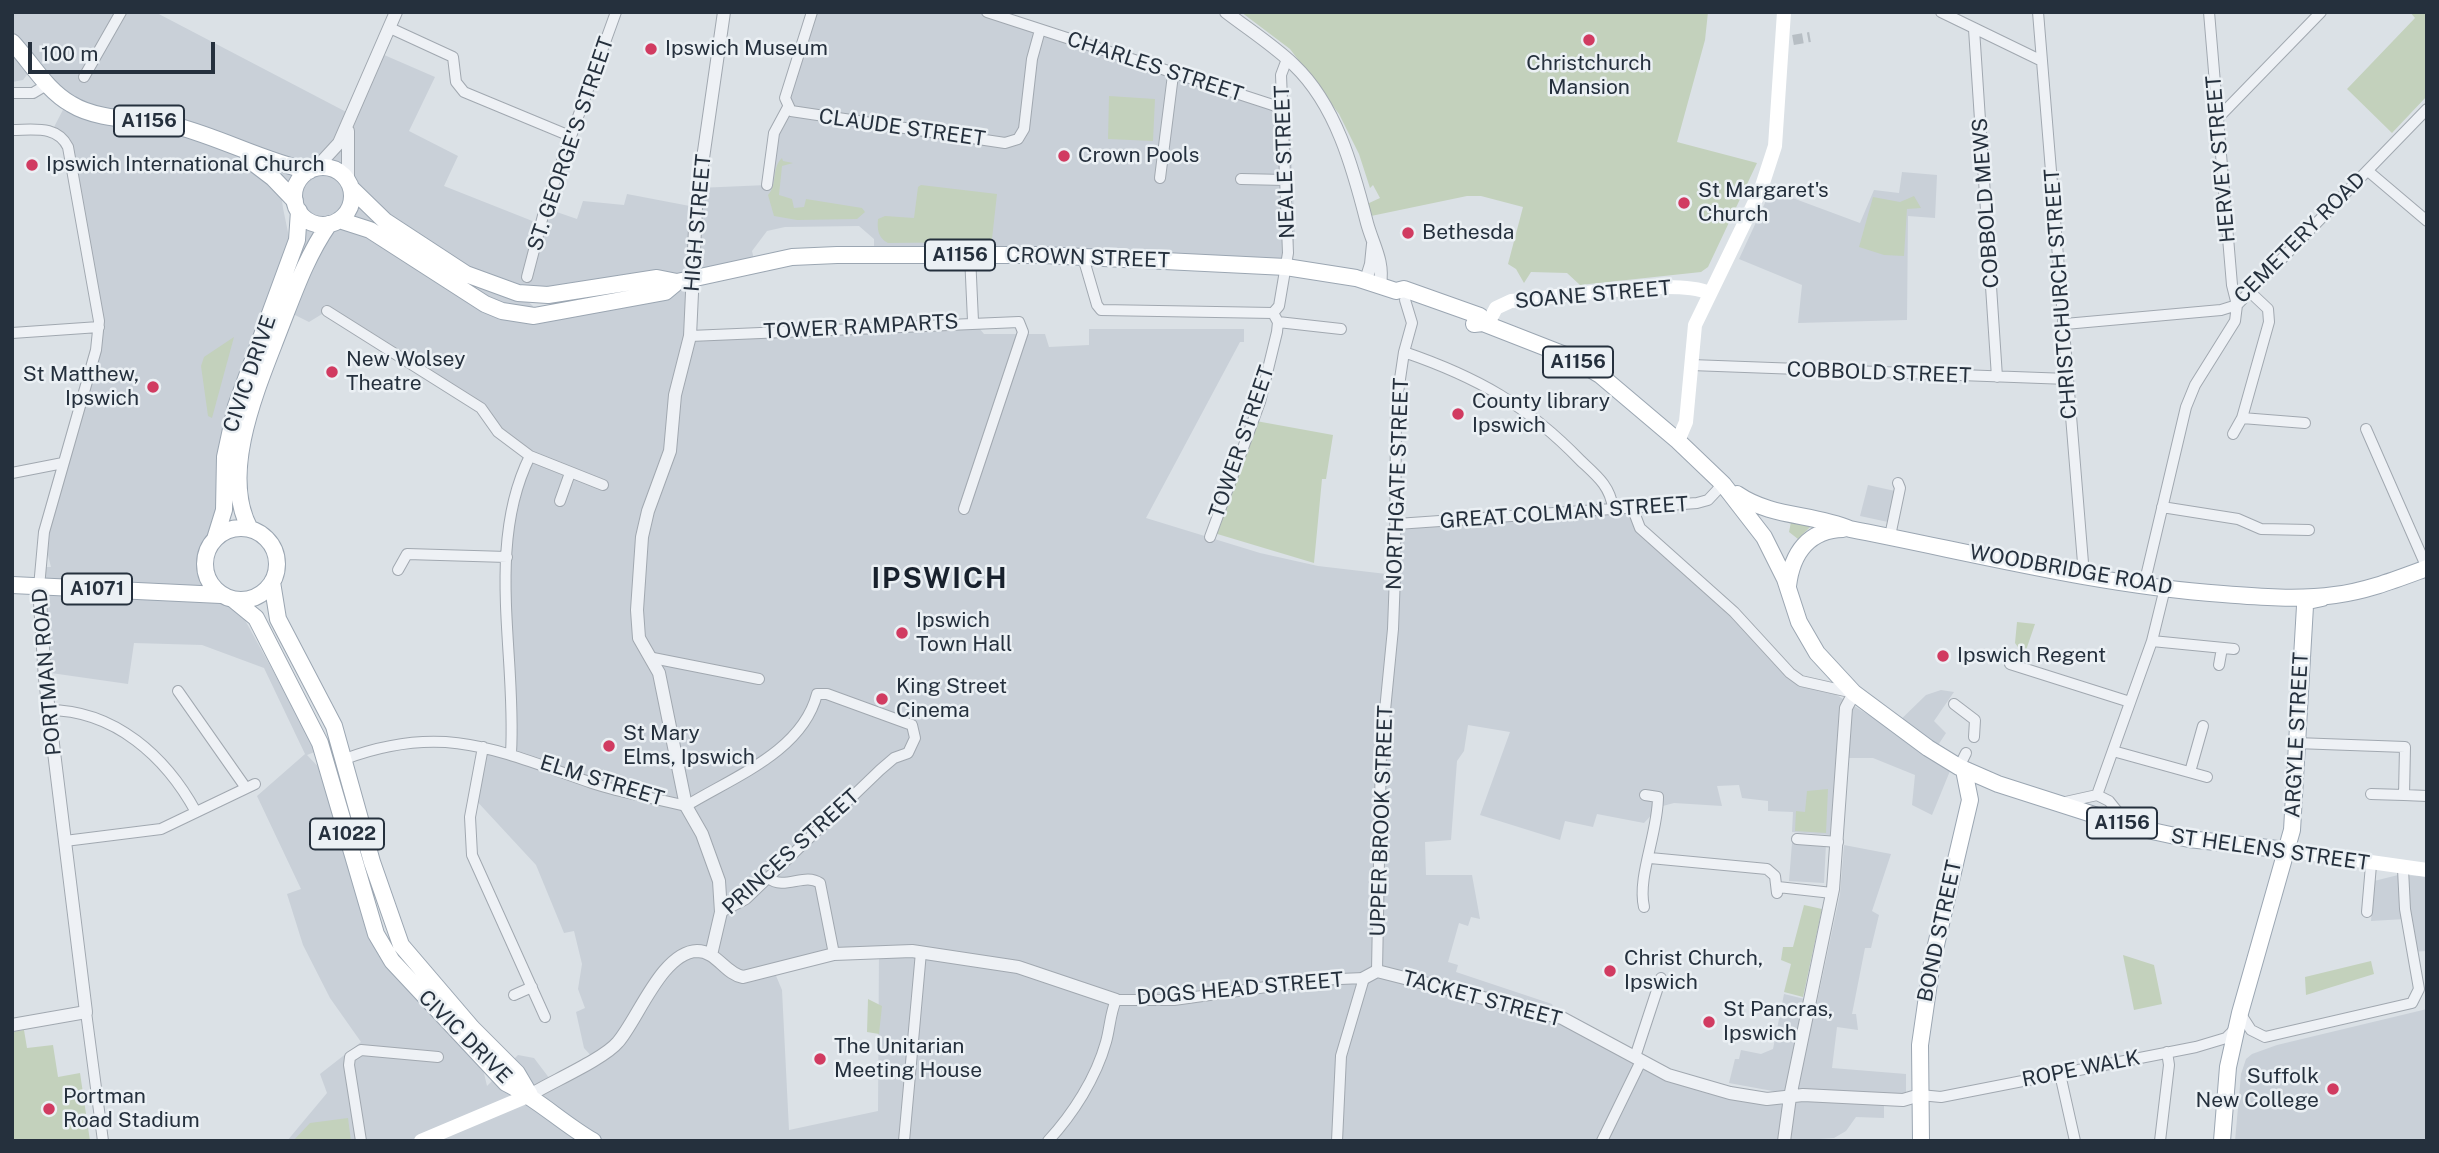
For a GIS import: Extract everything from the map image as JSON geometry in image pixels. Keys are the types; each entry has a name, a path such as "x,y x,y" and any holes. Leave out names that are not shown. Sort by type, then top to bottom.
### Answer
{"main road":[{"path":"1678,441 1686,422 1695,325 1748,218 1770,166 1788,40 1784,12"},
{"name":"A1156","path":"12,42 67,103 89,111 173,125 230,145"},
{"path":"230,145 276,164 312,169 331,168 350,185 350,206 334,222 312,222 273,178 230,145"},
{"path":"297,206 298,181 312,169"},
{"name":"CROWN STREET","path":"350,185 385,221 466,274 518,293 548,295 657,278 684,280 792,257 1083,257 1286,267 1373,282"},
{"name":"CIVIC DRIVE","path":"215,539 224,510 225,457 233,419 297,240 297,206"},
{"name":"CROWN STREET","path":"334,222 370,230 491,308 534,316 665,292 684,280"},
{"name":"CIVIC DRIVE","path":"250,529 239,495 242,452 249,412 309,253 334,222"},
{"name":"A1156","path":"1373,282 1400,295 1404,289 1480,316 1485,324 1570,356 1600,375 1678,441 1723,484 1764,537 1810,644 1854,693"},
{"name":"SOANE STREET","path":"1485,324 1496,308 1511,301 1663,287 1691,286 1709,293"},
{"name":"WOODBRIDGE ROAD","path":"1723,484 1761,508 2084,575 2165,588 2263,597 2328,596 2367,588 2427,568"},
{"name":"A1156","path":"1788,588 1793,561 1809,539 1826,530 1850,528"},
{"path":"231,529 250,529 266,538 276,554 276,573 272,582 256,597 227,597 208,580 205,558 215,539 231,529"},
{"name":"A1071","path":"155,591 186,582 205,558"},
{"name":"CIVIC DRIVE","path":"272,582 278,619 334,726 372,862 401,944 472,1028 517,1073 530,1095"},
{"name":"A1071","path":"12,585 227,597"},
{"path":"2303,619 2306,603 2328,596"},
{"name":"CIVIC DRIVE","path":"227,597 256,618 320,743 376,933 391,961 506,1083 530,1095"},
{"path":"2263,597 2290,601 2303,619"},
{"name":"ARGYLE STREET","path":"2222,1141 2224,1096 2238,1020 2292,830 2303,619"},
{"name":"ST HELENS STREET","path":"1854,693 1963,763 2058,804 2129,826 2189,839 2286,850 2371,865 2427,870"},
{"name":"BOND STREET","path":"1921,1141 1920,1045 1926,992 1944,904 1970,800 1963,763"},
{"path":"421,1141 530,1095"},
{"name":"A1022","path":"530,1095 564,1124 593,1141"}],"street":[{"path":"84,77 121,12"},
{"path":"312,169 339,143 396,12"},
{"name":"ST. GEORGE'S STREET","path":"527,277 545,208 616,12"},
{"name":"HIGH STREET","path":"721,912 717,869 686,806 653,658 637,632 642,537 648,511 670,451 675,395 690,335 684,280 724,12"},
{"path":"767,185 774,133 788,107 785,98 812,12"},
{"path":"1226,12 1287,59 1320,98 1334,122 1373,244 1382,263 1373,282"},
{"path":"1941,12 2042,61"},
{"name":"CHRISTCHURCH STREET","path":"2038,12 2084,575"},
{"name":"HERVEY STREET","path":"2209,12 2232,285 2237,305"},
{"path":"2217,118 2321,12"},
{"name":"CHARLES STREET","path":"989,13 1172,75 1282,108"},
{"path":"390,28 453,57 456,82 464,92 570,136"},
{"name":"COBBOLD MEWS","path":"1974,29 1997,377"},
{"name":"CLAUDE STREET","path":"788,107 796,113 1005,143 1018,139 1024,129 1032,59 1040,30"},
{"name":"NEALE STREET","path":"1286,267 1281,75 1287,59"},
{"path":"1160,178 1172,75"},
{"path":"12,93 33,93 48,84"},
{"name":"CEMETERY ROAD","path":"2065,324 2221,310 2237,305 2427,109"},
{"path":"348,124 350,185"},
{"name":"PORTMAN ROAD","path":"12,130 52,131 61,136 68,147 99,327 96,351 44,532 39,587 48,710 103,1141"},
{"path":"2368,171 2427,221"},
{"path":"1241,179 1285,180"},
{"path":"971,255 972,321"},
{"path":"1083,257 1097,305 1101,310 1276,317 1341,329"},
{"name":"TOWER STREET","path":"1210,537 1260,402 1286,267"},
{"path":"2234,434 2242,418 2270,314 2266,305 2251,293"},
{"name":"NORTHGATE STREET","path":"1394,629 1396,406 1404,352 1412,323 1400,295"},
{"path":"2144,585 2186,407 2195,385 2235,321 2237,305"},
{"path":"327,311 481,408 498,432 530,456 603,485"},
{"name":"TOWER RAMPARTS","path":"690,335 972,321 1019,322 1023,332 964,509"},
{"path":"12,333 99,327"},
{"path":"1404,352 1439,364 1529,411 1607,487 1613,508"},
{"name":"COBBOLD STREET","path":"1690,365 2068,379"},
{"path":"2242,418 2305,423"},
{"path":"2366,429 2427,568"},
{"path":"510,753 513,715 507,557 517,491 530,456"},
{"path":"12,473 63,463"},
{"path":"561,500 570,473"},
{"path":"1891,536 1900,488 1898,483"},
{"name":"GREAT COLMAN STREET","path":"1397,524 1703,502 1723,484"},
{"path":"1632,507 1640,528 1734,612 1790,673 1801,681 1854,693 1846,708 1838,842 1832,893 1790,1097 1784,1141"},
{"path":"2162,507 2238,519 2261,529 2309,530"},
{"path":"398,570 407,554 507,557"},
{"path":"2097,795 2152,641 2165,588"},
{"name":"UPPER BROOK STREET","path":"1377,971 1381,751 1394,629"},
{"path":"2152,641 2228,648 2219,665"},
{"path":"653,658 759,679"},
{"path":"2010,664 2130,702"},
{"path":"65,841 161,829 250,786 178,691"},
{"name":"ELM STREET","path":"345,759 417,740 446,740 510,753 595,784 686,806 782,747 802,727 817,694 824,693 908,722 915,733 911,750"},
{"path":"1954,704 1975,720 1974,737"},
{"path":"48,710 102,722 141,743 180,783 196,812"},
{"path":"2190,772 2203,726"},
{"path":"2404,795 2406,733"},
{"path":"2296,743 2405,747"},
{"path":"483,747 470,817 472,855 545,1017"},
{"name":"PRINCES STREET","path":"711,955 721,912 746,900 886,765 911,750"},
{"path":"2113,751 2207,777"},
{"path":"2371,794 2427,796"},
{"path":"1644,906 1641,888 1658,817 1658,797 1645,795"},
{"path":"2058,804 2097,795 2109,801 2129,826"},
{"path":"1797,839 1838,842"},
{"path":"1650,858 1767,869 1775,876 1777,890 1832,893"},
{"path":"2367,912 2371,865"},
{"path":"2238,1020 2258,1035 2289,1032 2412,1003 2419,989 2405,909 2403,869"},
{"path":"768,878 780,883 808,879 820,883 834,954"},
{"path":"530,1095 613,1047 654,985 678,959 698,951 711,955 733,974 743,977 834,954 879,950 921,952 1018,967 1116,1000 1106,1045 1073,1110 1048,1141"},
{"path":"904,1141 921,952"},
{"name":"TACKET STREET","path":"1364,978 1377,971 1562,1018 1668,1075 1710,1088 1755,1097 1830,1095 1903,1100 1920,1095"},
{"path":"1337,1141 1341,1056 1364,978"},
{"name":"DOGS HEAD STREET","path":"1116,1000 1174,1000 1316,980 1364,978"},
{"path":"1602,1141 1638,1059 1661,978"},
{"path":"514,995 532,987"},
{"path":"12,1026 86,1012"},
{"name":"ROPE WALK","path":"1920,1095 1941,1097 2215,1042 2226,1038 2238,1020"},
{"path":"361,1141 350,1057 361,1050 438,1057"},
{"path":"2160,1141 2169,1065 2166,1052"},
{"path":"2060,1074 2075,1141"}],"shaded area":[{"path":"12,12 155,12 352,115 375,51 435,77 409,131 458,156 444,186 540,224 545,208 577,219 583,201 624,205 627,194 695,207 698,188 767,185 781,117 812,12 988,12 1282,108 1289,107 1295,232 1291,260 984,247 874,247 874,239 859,226 785,227 767,231 752,251 755,264 691,279 690,335 973,321 984,334 1045,334 1049,347 1089,345 1089,329 1244,329 1244,342 1240,342 1146,518 1260,553 1318,566 1395,575 1397,524 1632,507 1634,517 1790,673 1827,689 1891,729 1926,695 1941,690 1954,692 1934,721 1946,733 1929,759 1950,771 1932,815 1912,805 1915,775 1873,758 1837,758 1830,835 1792,832 1793,812 1768,811 1768,801 1742,798 1739,785 1717,786 1722,806 1674,803 1659,807 1644,823 1597,814 1593,827 1565,821 1560,840 1480,815 1510,732 1468,725 1464,751 1457,761 1451,840 1425,842 1426,875 1472,875 1480,919 1471,917 1468,926 1459,923 1448,962 1458,965 1456,972 1552,1004 1557,1017 1710,1088 1790,1097 1784,1141 1608,1141 1610,1128 1602,1141 287,1141 327,1093 320,1074 361,1042 330,998 303,945 287,894 301,889 257,796 305,754 264,668 202,645 134,643 128,684 44,672 39,567 51,567 45,544 99,327 68,147 52,131 67,102 33,67 23,80 12,82","holes":["279,178 302,203 292,252","676,282 534,315 533,306 519,294","287,311 309,322 327,311 487,415 530,456 507,557 510,753 483,747 473,797 536,865 564,933 574,931 582,964 578,989 585,1008 576,1012 584,1048 594,1059 556,1087 534,1058 518,1055 487,1086 480,1056 376,933 331,780 307,755 317,751 234,600 221,595 208,580 205,558 215,539","879,950 878,1111 789,1130 782,990 774,971"]},
{"path":"1902,172 1937,175 1935,218 1908,216 1907,320 1798,323 1802,285 1739,259 1771,190 1860,223 1874,190 1899,193"},
{"path":"1868,485 1895,491 1888,522 1860,516"},
{"path":"1792,843 1826,844 1824,883 1789,881"},
{"path":"1844,845 1891,854 1872,911 1879,915 1871,948 1865,948 1852,1014 1856,1014 1858,1030 1837,1027 1832,1068 1906,1074 1906,1094 1778,1092 1729,1083 1735,1059 1739,1059 1741,1050 1761,1054 1773,1049 1784,994 1817,1002 1840,894"},
{"path":"2398,875 2427,876 2427,951 2410,952 2405,919 2371,921 2374,881"},
{"name":"Suffolk New College","path":"2427,1009 2427,1141 2235,1141 2241,1074 2246,1059 2252,1054 2277,1045"},
{"path":"1793,1101 1884,1102 1884,1118 1856,1117 1846,1131 1834,1138 1789,1141"}],"green space":[{"path":"1241,12 1708,12 1705,40 1677,142 1757,163 1708,267 1701,272 1580,285 1567,273 1531,272 1524,283 1516,269 1508,264 1523,207 1481,196 1467,196 1371,216 1367,204 1380,198 1373,185 1370,188 1359,154 1339,114 1290,49"},
{"path":"2410,12 2427,12 2427,96 2392,133 2347,89 2415,18"},
{"path":"1109,96 1155,99 1153,141 1108,139"},
{"path":"782,158 783,161 793,163 782,166 779,195 792,199 794,208 804,207 806,199 862,208 865,212 857,219 797,220 774,216 768,195"},
{"path":"921,185 997,194 992,239 982,242 888,243 882,239 878,219 885,216 914,218 918,187"},
{"path":"1914,196 1921,208 1907,209 1904,256 1884,255 1859,247 1873,197 1900,202"},
{"path":"234,337 212,418 208,416 201,366 204,357"},
{"path":"1256,421 1333,435 1326,479 1322,479 1314,563 1214,533"},
{"path":"1791,522 1811,526 1798,539 1789,532"},
{"path":"2017,622 2035,624 2024,656 2015,643"},
{"path":"1828,789 1826,833 1795,831 1796,811 1805,812 1807,791"},
{"path":"1804,905 1822,909 1803,997 1784,992 1791,964 1781,960 1783,947 1793,947"},
{"path":"2123,955 2154,965 2162,1004 2134,1010"},
{"path":"2371,961 2374,974 2306,995 2305,977"},
{"path":"868,999 882,1006 879,1034 867,1032"},
{"name":"Portman Road Stadium","path":"24,1030 27,1048 53,1045 58,1077 80,1073 90,1141 12,1141 12,1032"},
{"path":"348,1118 351,1141 293,1141 310,1123"}],"tunnel":[{"path":"1793,40 1810,37"}],"place":[{"name":"Christchurch Mansion","path":"1589,40"},
{"name":"Ipswich Museum","path":"651,49"},
{"name":"Crown Pools","path":"1064,156"},
{"name":"Ipswich International Church","path":"32,165"},
{"name":"St Margaret's Church","path":"1684,203"},
{"name":"Bethesda","path":"1408,233"},
{"name":"New Wolsey Theatre","path":"332,372"},
{"name":"St Matthew, Ipswich","path":"153,387"},
{"name":"County library Ipswich","path":"1458,414"},
{"name":"Ipswich Town Hall","path":"902,633"},
{"name":"Ipswich Regent","path":"1943,656"},
{"name":"King Street Cinema","path":"882,699"},
{"name":"St Mary Elms, Ipswich","path":"609,746"},
{"name":"Christ Church, Ipswich","path":"1610,971"},
{"name":"St Pancras, Ipswich","path":"1709,1022"},
{"name":"The Unitarian Meeting House","path":"820,1059"},
{"name":"Suffolk New College","path":"2333,1089"},
{"name":"Portman Road Stadium","path":"49,1109"}],"district":[{"name":"IPSWICH","path":"940,579"}]}
